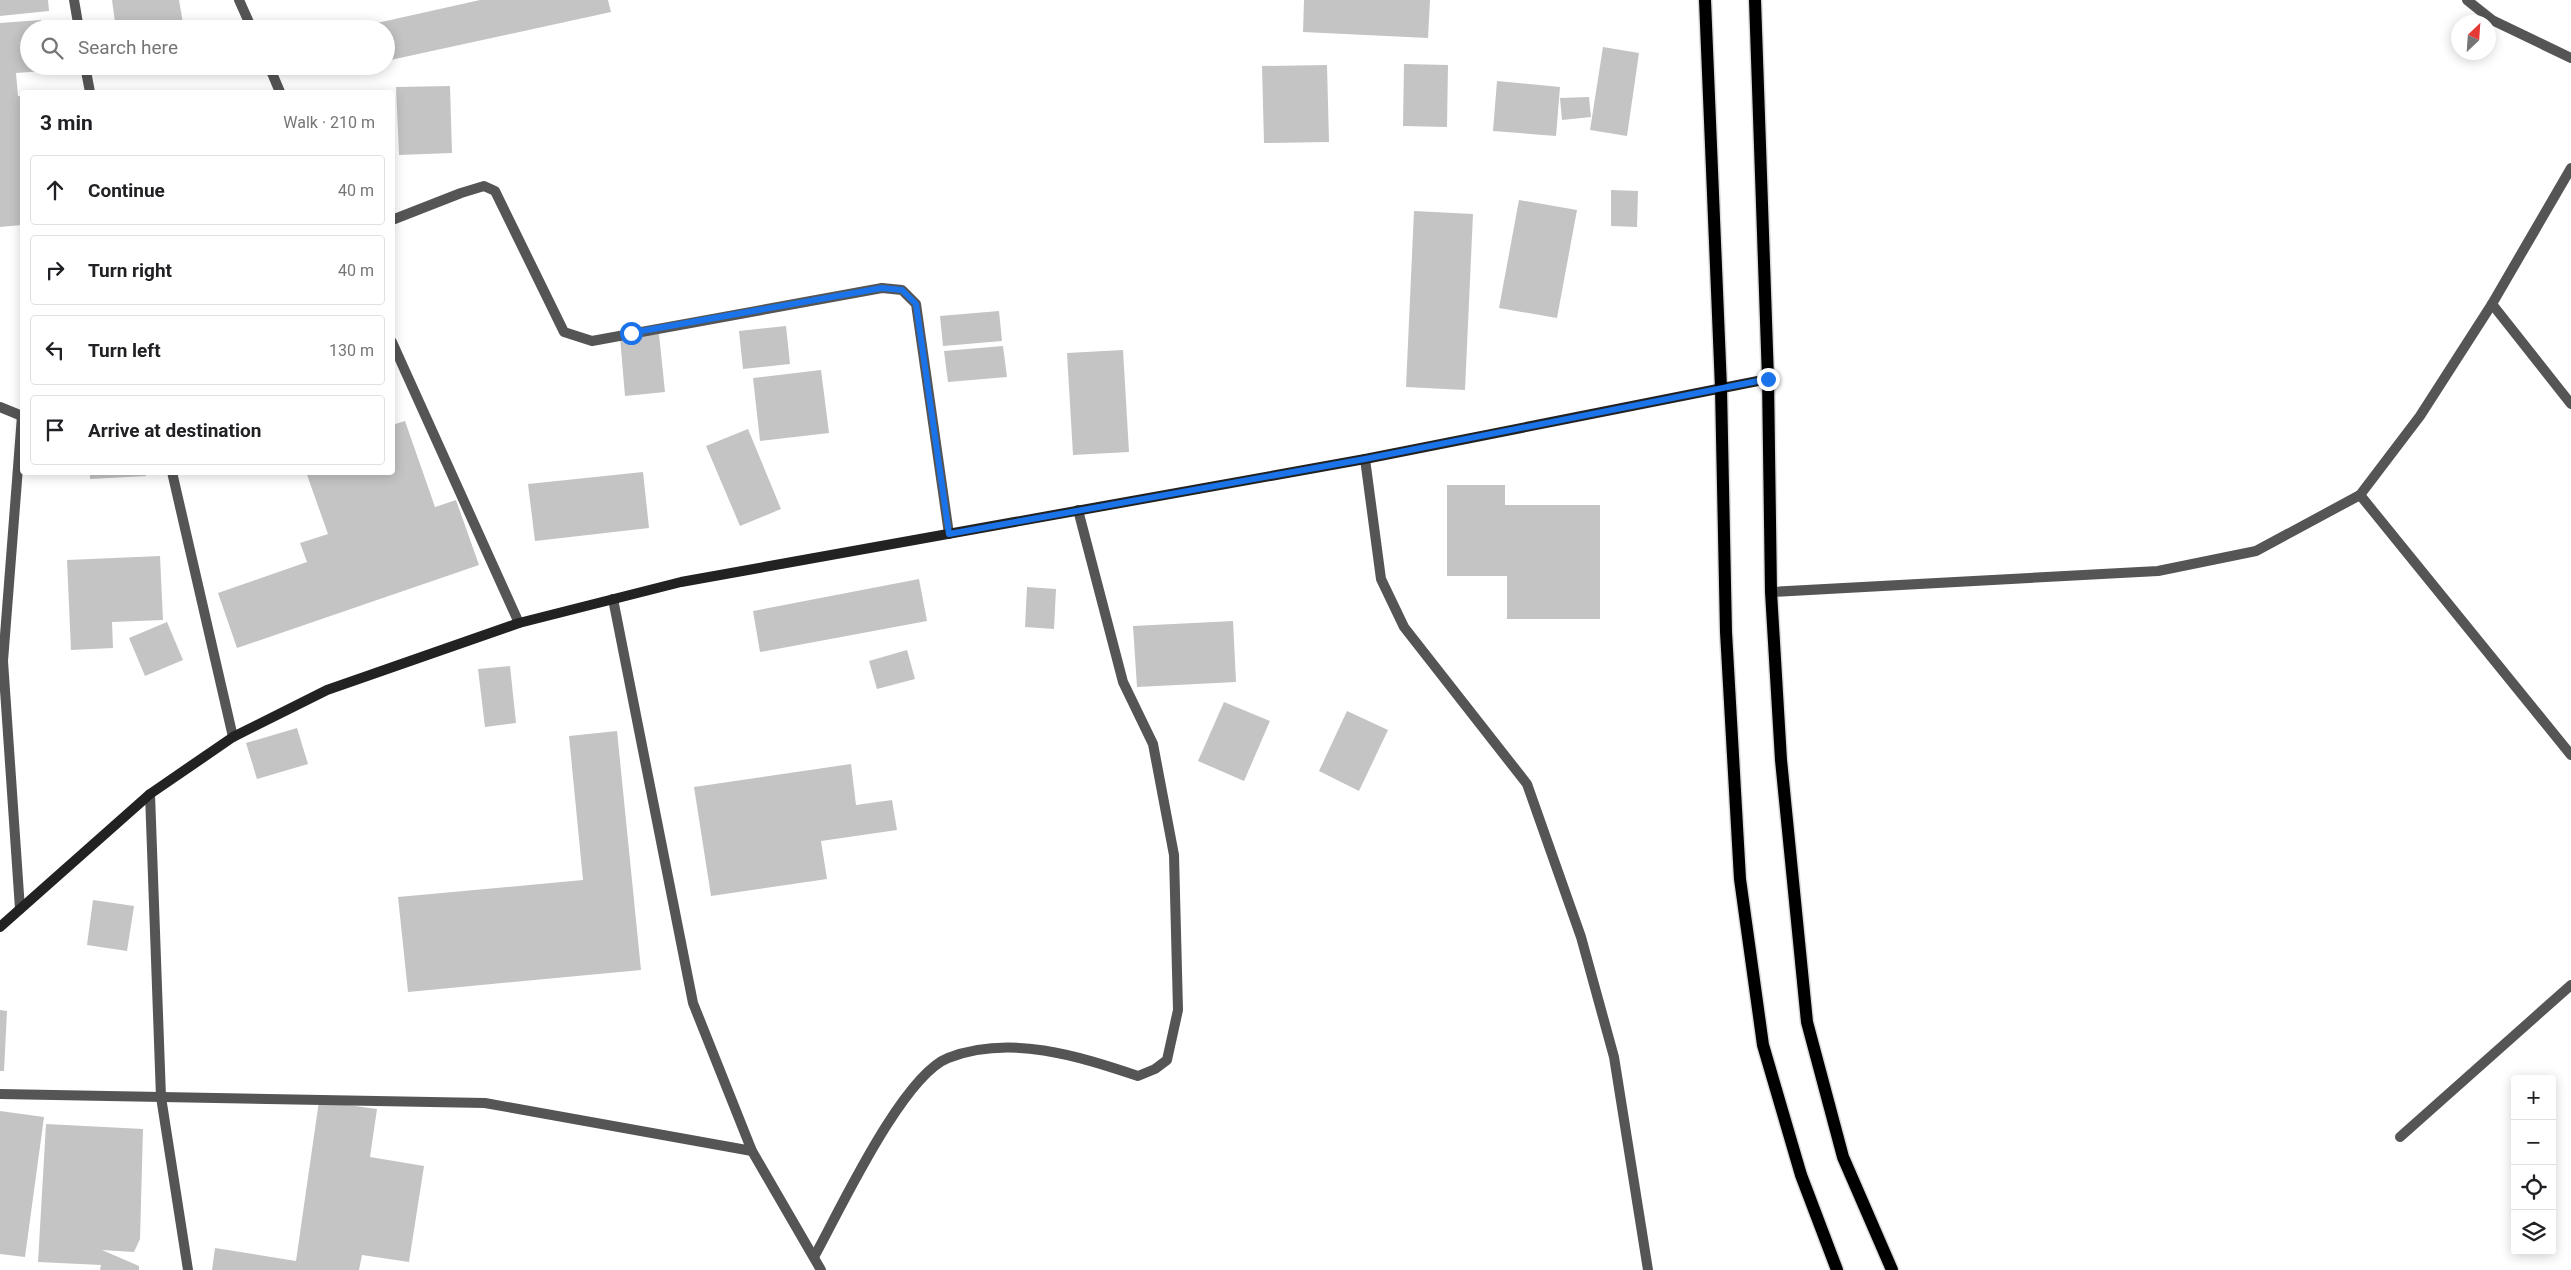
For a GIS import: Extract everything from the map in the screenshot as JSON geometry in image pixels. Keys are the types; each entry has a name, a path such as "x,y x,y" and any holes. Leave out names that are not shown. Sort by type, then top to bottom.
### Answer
{"main road":[{"path":"1705,0 1721,388 1726,632 1740,879 1763,1045 1801,1175 1837,1270"},
{"path":"1755,0 1768,379 1771,592 1781,760 1807,1022 1843,1157 1892,1270"}],"street":[{"path":"74,0 77,20"},
{"path":"239,0 248,20"},
{"path":"2467,0 2492,20 2571,58"},
{"path":"87,75 90,90"},
{"path":"273,75 279,90"},
{"path":"1771,592 2158,571 2256,551 2360,496 2420,416 2492,304 2571,168"},
{"path":"395,219 484,186 494,191 564,332 592,341 882,288 902,290 916,304 949,534"},
{"path":"2492,304 2571,404"},
{"path":"395,349 519,623"},
{"path":"0,927 150,794 233,738 327,690 519,623 681,582 1365,459 1768,379"},
{"path":"0,407 20,415"},
{"path":"20,440 2,660 20,909"},
{"path":"1365,459 1381,579 1404,627 1527,784 1581,937 1614,1057 1648,1270"},
{"path":"173,475 233,738"},
{"path":"2360,496 2571,755"},
{"path":"814,1258 883,1130 917,1082 947,1058 986,1050 1031,1048 1090,1060 1138,1076 1155,1069 1167,1060 1178,1010 1174,855 1153,744 1123,682 1078,510"},
{"path":"614,599 693,1003 752,1152 821,1270"},
{"path":"150,794 161,1097 188,1270"},
{"path":"2400,1137 2571,985"},
{"path":"0,1094 485,1103 752,1152"}],"building":[{"path":"0,0 48,0 49,11 0,16"},
{"path":"112,0 179,0 182,20 115,20"},
{"path":"480,0 608,0 611,12 395,59 395,20 390,20"},
{"path":"1304,0 1430,0 1428,38 1303,32"},
{"path":"20,22 20,73 16,73 18,96 20,96 20,225 0,227 0,23"},
{"path":"1603,47 1639,53 1627,136 1590,130"},
{"path":"1404,64 1448,65 1447,127 1403,126"},
{"path":"1327,65 1329,142 1264,143 1262,66"},
{"path":"1497,81 1560,87 1556,136 1493,131"},
{"path":"450,86 452,153 399,155 396,87"},
{"path":"1589,97 1591,117 1562,120 1560,98"},
{"path":"1611,190 1638,191 1637,227 1611,226"},
{"path":"1519,200 1577,210 1557,318 1499,308"},
{"path":"1414,211 1473,214 1465,390 1406,387"},
{"path":"999,311 1002,341 943,346 940,316"},
{"path":"786,326 790,364 743,369 739,331"},
{"path":"659,334 665,392 625,396 620,337"},
{"path":"1003,346 1007,377 948,382 944,351"},
{"path":"1123,350 1129,452 1073,455 1067,353"},
{"path":"821,370 829,433 760,441 753,378"},
{"path":"405,421 435,507 456,500 479,565 237,648 218,593 307,562 300,543 328,534 307,475 395,475 395,424"},
{"path":"748,429 781,509 740,526 706,446"},
{"path":"643,472 649,528 535,541 528,484"},
{"path":"90,475 146,475 146,476 90,479"},
{"path":"1447,485 1505,485 1505,505 1600,505 1600,619 1507,619 1507,576 1447,576"},
{"path":"160,556 163,620 112,622 113,648 71,650 67,560"},
{"path":"919,579 927,621 760,652 753,611"},
{"path":"1027,587 1056,589 1054,629 1025,627"},
{"path":"1233,621 1236,682 1137,687 1133,626"},
{"path":"167,622 183,660 145,676 129,638"},
{"path":"907,650 915,679 877,689 869,661"},
{"path":"510,666 516,723 485,727 478,669"},
{"path":"1224,702 1270,721 1244,781 1198,761"},
{"path":"1347,711 1388,730 1359,791 1319,771"},
{"path":"297,728 308,764 257,779 246,743"},
{"path":"617,731 641,970 408,992 398,897 583,880 569,736"},
{"path":"851,764 856,805 892,800 897,830 821,841 827,879 711,896 694,787"},
{"path":"93,900 134,906 127,951 87,945"},
{"path":"0,1010 7,1011 4,1071 0,1071"},
{"path":"319,1101 377,1109 370,1157 424,1166 409,1262 362,1255 359,1270 212,1270 215,1248 296,1261"},
{"path":"0,1111 44,1117 25,1257 0,1254"},
{"path":"46,1124 143,1129 140,1239 134,1252 102,1250 139,1266 139,1270 100,1270 101,1265 38,1262"}],"route":[{"path":"631,333 882,288 902,290 916,304 949,534 1365,459 1768,379"}]}
